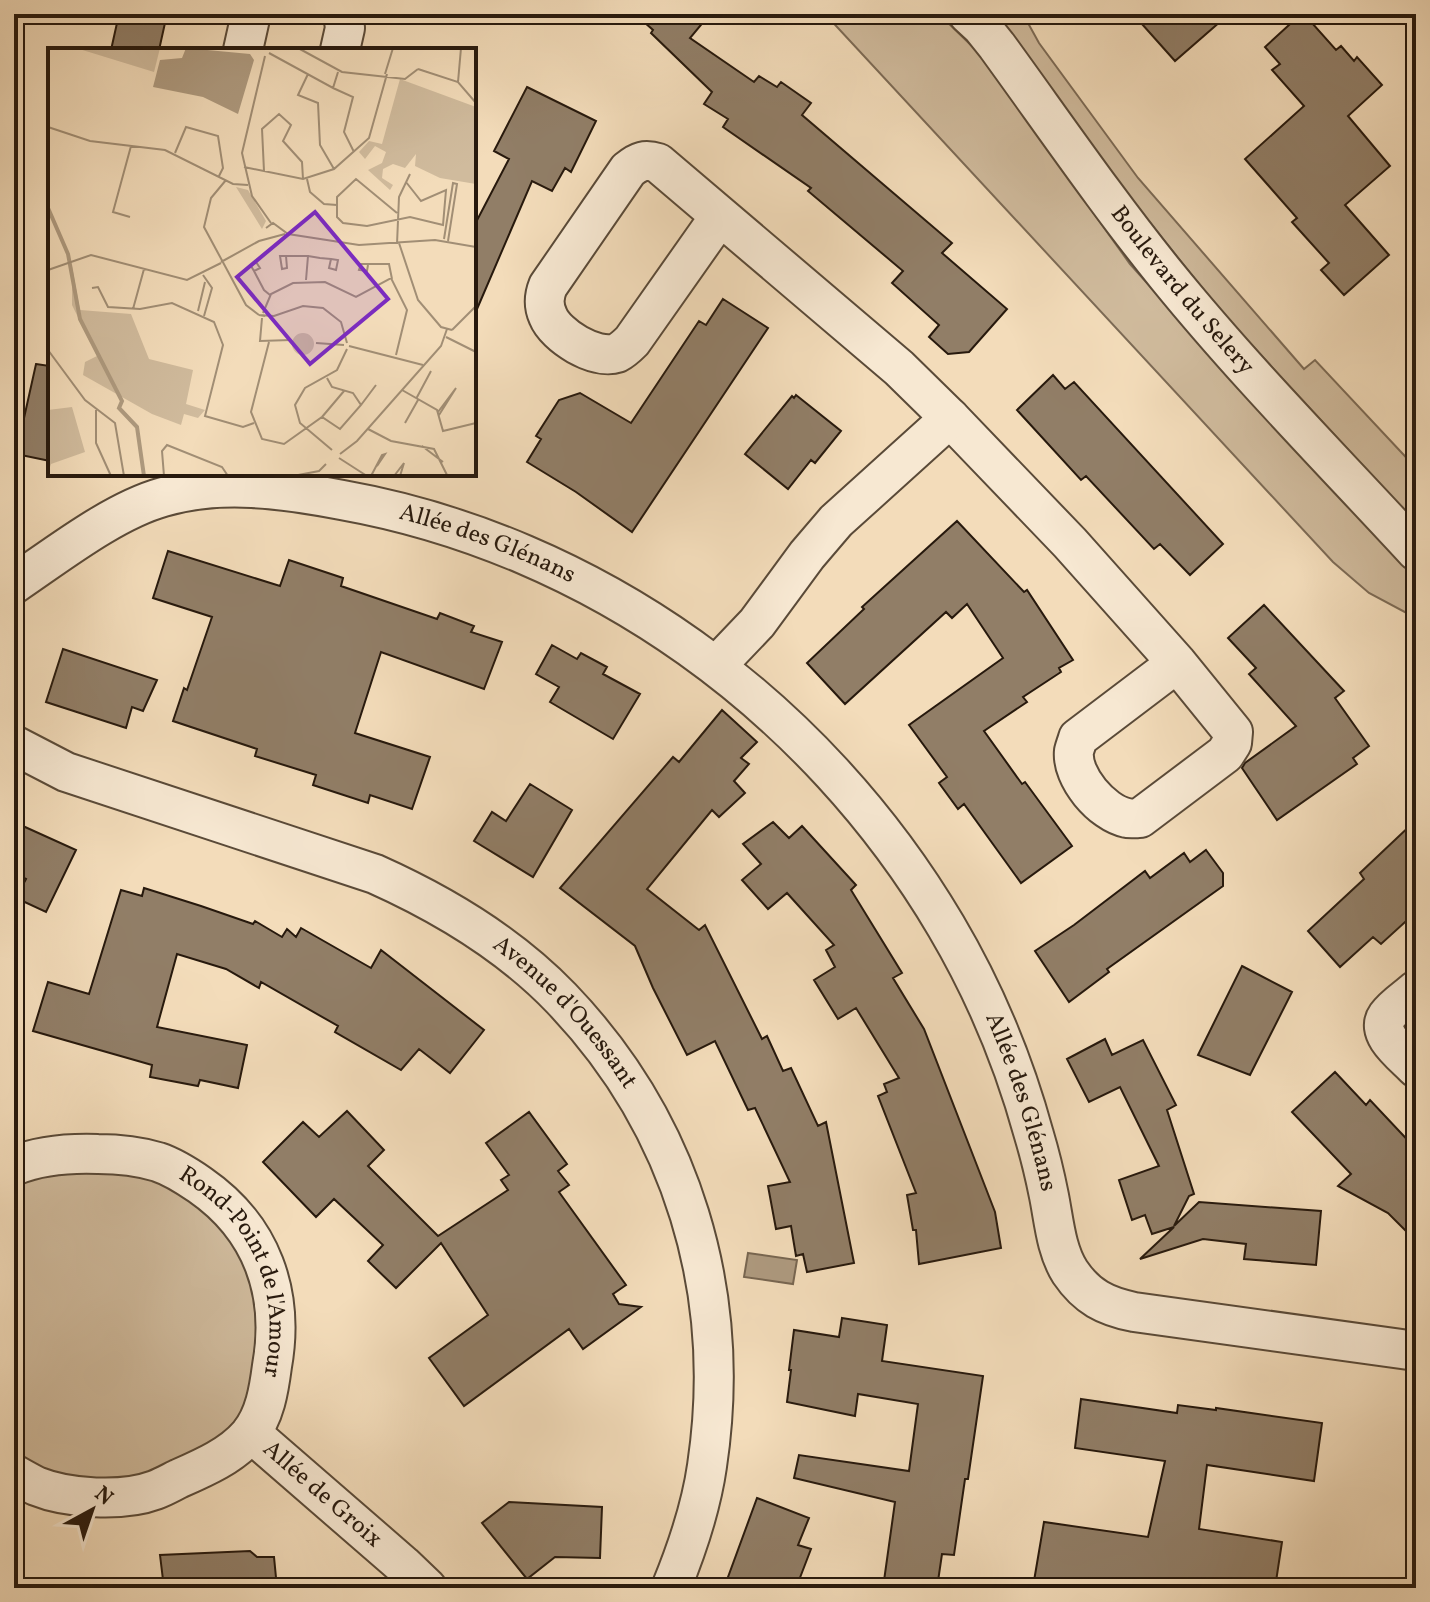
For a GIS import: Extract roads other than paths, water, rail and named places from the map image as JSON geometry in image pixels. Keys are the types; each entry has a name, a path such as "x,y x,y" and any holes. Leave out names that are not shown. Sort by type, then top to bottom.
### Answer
{"street":[{"path":"243,48 251,14"},
{"path":"340,48 345,28 343,14"},
{"name":"Boulevard du Selery","path":"968,14 997,46 1091,178 1169,278 1416,551"},
{"path":"720,216 632,341 618,352 604,354 586,349 549,320 544,302 548,286 628,170 641,160 658,163 899,368 1070,543 1177,663"},
{"path":"716,666 757,623 836,521 950,418"},
{"name":"Allée des Glénans","path":"14,584 124,513 182,483 317,495 412,515 521,553 581,580 652,621 716,666 774,714 850,792 904,860 948,929 1001,1034 1044,1175 1061,1253 1068,1269 1082,1287 1097,1300 1134,1312 1416,1351"},
{"name":"Avenue d'Ouessant","path":"14,745 66,772 375,874 408,889 502,947 560,997 593,1035 643,1109 677,1177 696,1238 712,1319 715,1384 707,1467 700,1500 671,1588"},
{"path":"1416,990 1387,1017 1383,1026 1387,1037 1416,1068"},
{"name":"Rond-Point de l'Amour","path":"14,1166 48,1156 87,1153 125,1155 159,1162 186,1175 238,1217 255,1242 266,1267 277,1318 268,1395 261,1414 251,1433 221,1458 153,1491 123,1496 65,1494 37,1486 14,1474"},
{"name":"Allée de Groix","path":"251,1433 427,1588"}]}
